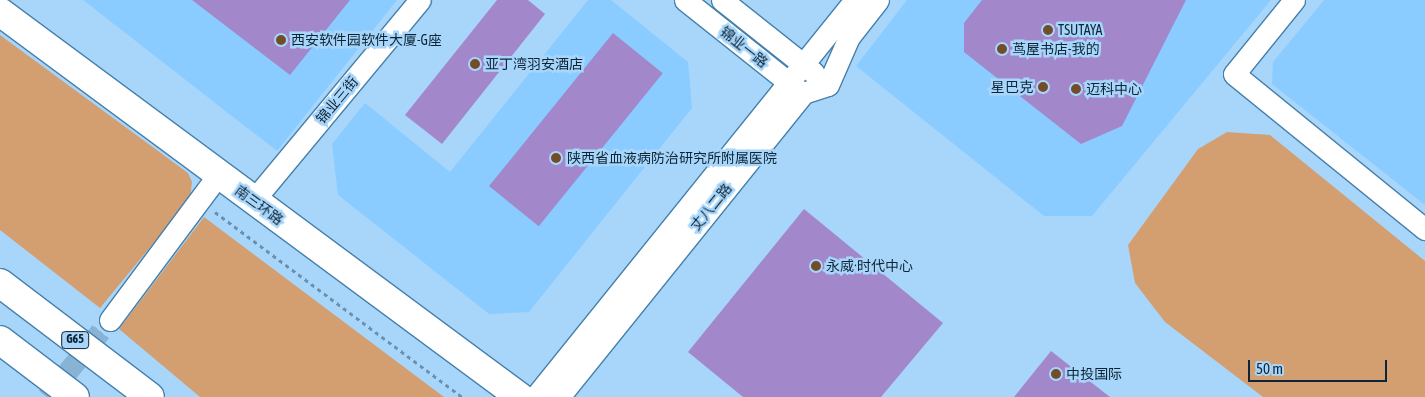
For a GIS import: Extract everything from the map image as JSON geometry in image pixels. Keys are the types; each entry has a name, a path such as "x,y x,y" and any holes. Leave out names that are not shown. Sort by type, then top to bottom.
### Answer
{"highway":[{"name":"南三环路","path":"0,12 520,397"},
{"path":"0,262 124,377"},
{"name":"G65","path":"0,283 150,397"},
{"path":"0,340 75,397"}],"street":[{"name":"锦业三街","path":"110,320 235,187 420,0"},
{"name":"锦业一路","path":"685,0 796,88"},
{"name":"锦业一路","path":"722,0 828,84"},
{"name":"丈八二路","path":"559,397 796,88 803,64 855,0"},
{"path":"796,88 828,84 849,37 878,0"},
{"path":"1294,0 1234,74 1425,229"},
{"name":"丈八二路","path":"535,397 796,88"}],"path":[{"path":"235,187 214,214 462,397"}],"shaded area":[{"path":"83,0 397,0 277,151"},
{"name":"陕西省血液病防治研究所附属医院","path":"588,0 611,0 688,62 692,108 529,312 489,314 338,195 332,144 365,103 450,172"},
{"path":"907,0 1271,0 1092,216 1044,216 856,66"},
{"path":"1324,0 1425,0 1425,205 1272,84 1273,62"},
{"path":"0,35 188,173 192,182 190,199 100,308 0,230"},
{"path":"1227,132 1270,135 1425,261 1425,397 1263,397 1165,322 1135,283 1128,245 1198,149"},
{"path":"204,217 444,397 200,397 119,329"}],"building":[{"name":"西安软件园软件大厦-G座","path":"192,0 350,0 290,75"},
{"name":"亚丁湾羽安酒店","path":"497,0 528,0 545,14 442,144 405,115"},
{"name":"迈科中心","path":"982,0 1186,0 1122,126 1081,144 964,52 964,23"},
{"path":"613,33 663,73 539,226 489,186"},
{"name":"永威·时代中心","path":"804,209 943,323 881,397 743,397 688,352"},
{"name":"中投国际","path":"1051,351 1110,397 1014,397"}],"tunnel":[{"path":"47,397 110,320"}],"place":[{"name":"TSUTAYA","path":"1048,30"},
{"name":"西安软件园软件大厦-G座","path":"281,40"},
{"name":"茑屋书店-我的","path":"1002,49"},
{"name":"亚丁湾羽安酒店","path":"475,64"},
{"name":"星巴克","path":"1043,87"},
{"name":"迈科中心","path":"1076,89"},
{"name":"陕西省血液病防治研究所附属医院","path":"556,158"},
{"name":"永威·时代中心","path":"816,266"},
{"name":"中投国际","path":"1056,374"}]}
